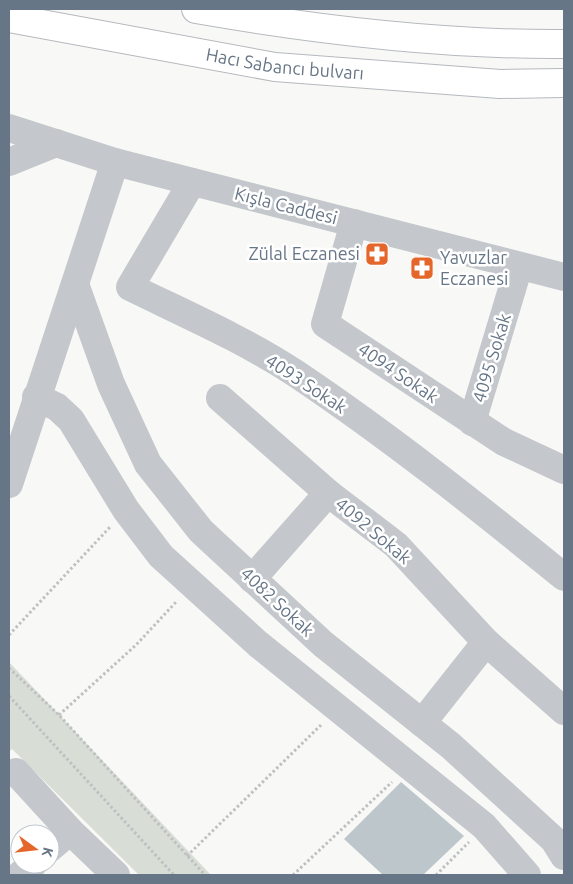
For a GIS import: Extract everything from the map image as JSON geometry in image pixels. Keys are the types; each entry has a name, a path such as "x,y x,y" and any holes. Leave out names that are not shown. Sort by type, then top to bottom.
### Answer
{"main road":[{"path":"196,9 300,26 496,45 564,44"},
{"name":"Hacı Sabancı bulvarı","path":"9,18 275,67 500,84 564,83"}],"street":[{"name":"Kışla Caddesi","path":"9,128 115,162 564,277"},
{"path":"9,162 56,143"},
{"path":"9,484 36,397 115,162"},
{"name":"4093 Sokak","path":"192,182 130,287 216,328 294,372 456,488 564,577"},
{"name":"4094 Sokak","path":"354,223 324,324 504,442 563,463"},
{"name":"4095 Sokak","path":"472,422 520,266"},
{"name":"4082 Sokak","path":"75,284 111,384 148,464 201,532 323,644 458,753 562,848"},
{"path":"36,397 57,407 71,420 126,510 161,556 258,644 484,826 527,875"},
{"name":"4092 Sokak","path":"220,398 328,494 396,545 486,642 564,710"},
{"path":"252,579 328,494"},
{"path":"422,723 486,642"},
{"path":"16,772 70,830 116,875"},
{"path":"60,839 70,830"}],"path":[{"path":"9,635 126,510"},
{"path":"58,714 136,645 192,584"},
{"path":"9,668 58,714 205,875"},
{"path":"9,696 174,875"},
{"path":"187,856 338,709"},
{"path":"293,875 409,766"},
{"path":"436,875 484,826"}],"shaded area":[{"path":"9,662 211,875 139,875 12,749 9,752"},
{"path":"401,782 464,836 423,875 383,875 344,839"}],"place":[{"name":"Zülal Eczanesi","path":"377,254"},
{"name":"Yavuzlar Eczanesi","path":"422,268"}]}
